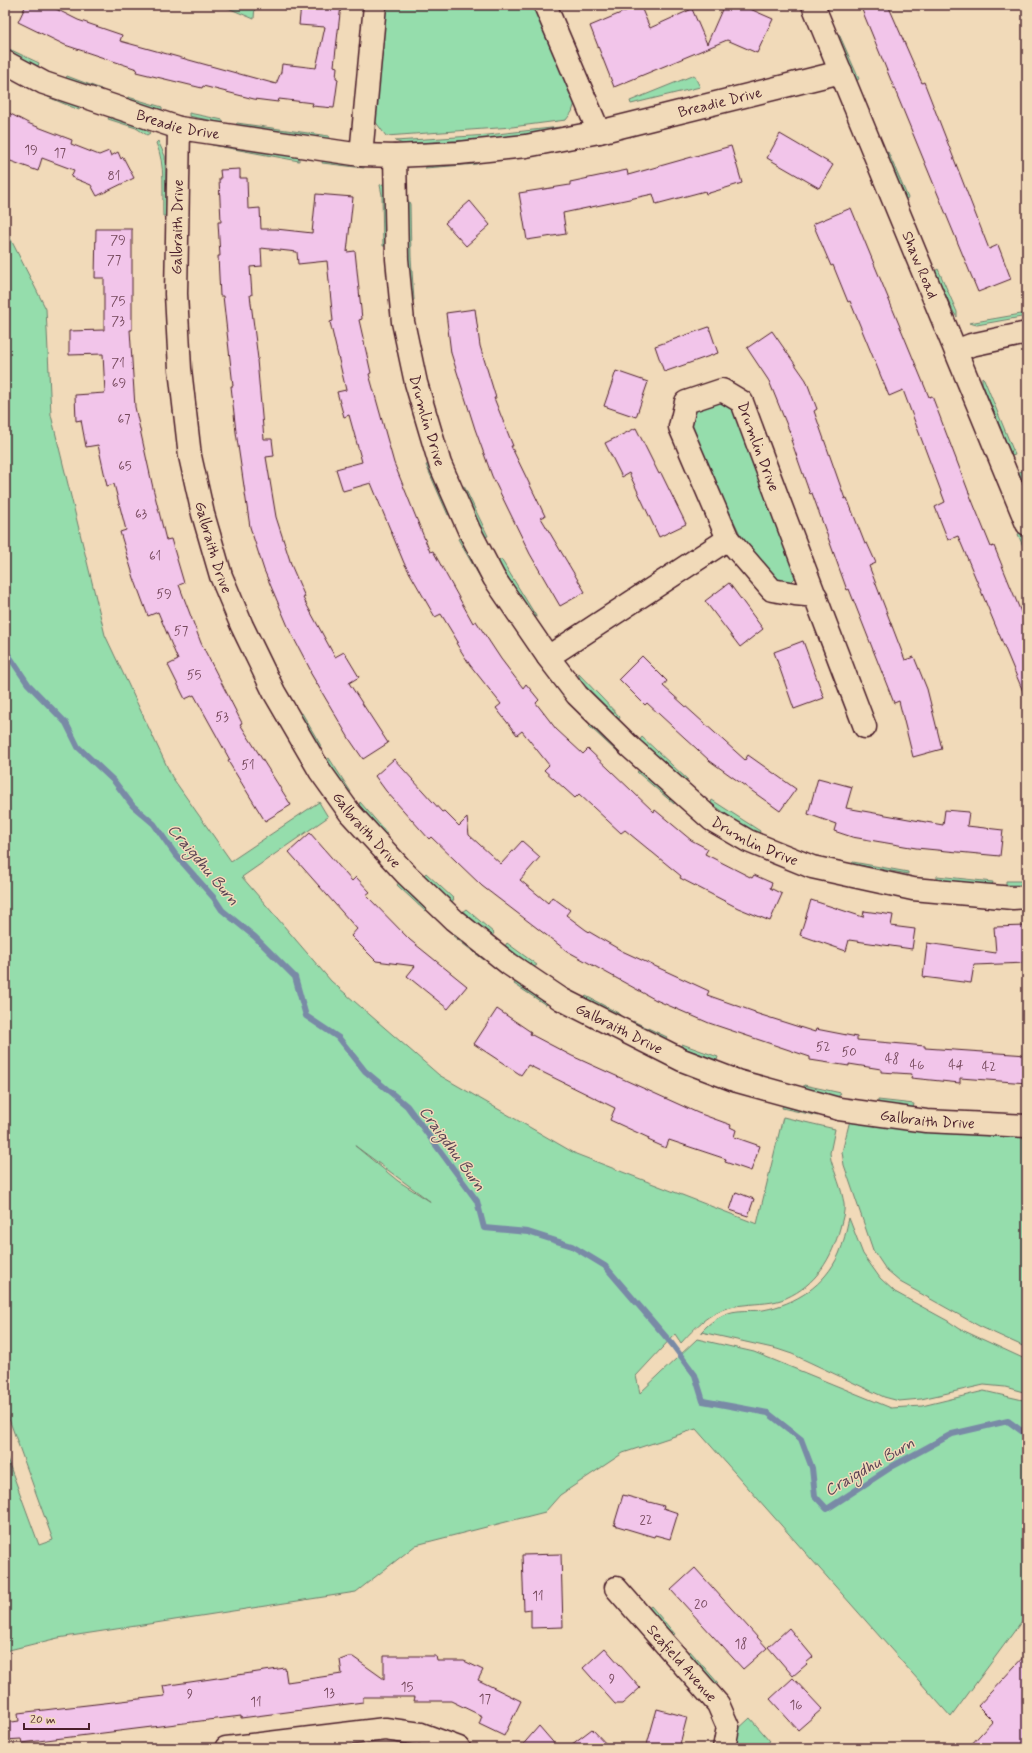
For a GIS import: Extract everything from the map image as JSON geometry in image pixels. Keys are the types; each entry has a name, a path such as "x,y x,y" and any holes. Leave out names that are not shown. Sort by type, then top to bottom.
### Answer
{"street":[{"path":"361,155 375,5"},
{"path":"545,5 599,132"},
{"name":"Shaw Road","path":"813,5 1027,524"},
{"name":"Breadie Drive","path":"5,62 44,83 179,128 361,155 395,156 459,153 526,146 599,132 841,72"},
{"name":"Galbraith Drive","path":"179,128 176,294 180,369 190,456 203,514 221,576 242,626 274,692 320,770 350,813 406,874 449,915 509,964 561,999 682,1060 737,1081 839,1109 926,1121 1027,1126"},
{"name":"Drumlin Drive","path":"395,156 397,259 403,322 416,382 440,464 469,530 494,578 548,658 577,695 630,747 712,820 748,841 812,867 913,889 1027,898"},
{"path":"956,351 971,345 1027,333"},
{"name":"Drumlin Drive","path":"816,596 772,590 728,539 680,427 686,402 722,390 742,402 816,596 865,727"},
{"path":"548,658 728,539"},
{"name":"Seafield Avenue","path":"616,1588 718,1704 728,1727 724,1748"},
{"path":"226,1748 385,1729 422,1734 459,1748"}],"green space":[{"path":"221,5 255,5 254,19"},
{"path":"385,5 535,5 576,100 572,112 566,120 512,127 386,136 375,121"},
{"path":"836,34 839,34 859,79 856,81"},
{"path":"7,48 39,63 38,66 5,51"},
{"path":"694,75 700,87 631,104 630,101"},
{"path":"67,76 101,89 101,92 66,78"},
{"path":"49,95 80,106 79,110 48,97"},
{"path":"128,97 162,107 162,110 126,100"},
{"path":"189,113 223,120 223,123 189,116"},
{"path":"109,117 125,121 150,133 147,135 136,128 108,119"},
{"path":"237,123 329,136 330,138 325,139 236,125"},
{"path":"560,127 555,131 488,139 403,144 395,141 488,135"},
{"path":"158,141 165,156 166,216 163,216 163,179 161,160 156,143"},
{"path":"215,142 299,157 299,161 212,145"},
{"path":"888,152 908,198 906,199 886,153"},
{"path":"323,159 365,164 364,168 322,163"},
{"path":"478,161 477,164 425,168 433,164"},
{"path":"383,184 385,192 386,246 383,246 382,195 380,185"},
{"path":"406,196 410,204 411,257 414,300 412,301 408,268"},
{"path":"5,228 46,309 51,415 105,635 172,777 231,861 319,802 328,817 242,877 331,981 439,1075 576,1154 757,1224 783,1117 835,1129 830,1153 842,1193 844,1210 837,1239 821,1269 806,1286 786,1298 771,1302 734,1306 716,1312 695,1328 681,1343 675,1334 636,1376 640,1393 697,1339 754,1352 891,1408 922,1406 984,1391 1027,1401 1027,1614 951,1717 696,1429 623,1453 560,1495 545,1512 416,1545 356,1592 58,1638 5,1651 5,1453 39,1545 53,1540 5,1408","holes":["354,1145 431,1202 398,1181"]},
{"path":"938,269 957,312 957,317 935,271"},
{"path":"1027,313 1027,316 977,325 969,323"},
{"path":"982,377 1015,455 1012,456 982,383"},
{"path":"703,398 731,404 797,573 795,578 789,584 781,583 770,577 752,553 740,534 688,427 688,412"},
{"path":"429,464 451,514 448,515 426,465"},
{"path":"1022,471 1027,482 1027,492 1019,472"},
{"path":"464,486 488,536 484,537 461,487"},
{"path":"1021,532 1027,546 1027,556 1018,534"},
{"path":"461,536 487,583 484,584 458,539"},
{"path":"501,559 536,616 535,620 498,562"},
{"path":"578,673 620,717 618,721 584,686"},
{"path":"302,713 321,746 318,747 298,714"},
{"path":"592,723 620,749 617,752 589,726"},
{"path":"642,737 688,780 685,782 639,741"},
{"path":"329,758 351,792 348,793 326,760"},
{"path":"640,769 675,801 674,804 637,772"},
{"path":"712,800 760,831 759,834 733,819 711,803"},
{"path":"360,802 387,833 383,836 359,805"},
{"path":"853,862 908,872 908,874 852,864"},
{"path":"426,873 454,899 452,902 423,876"},
{"path":"937,876 993,882 992,886 937,880"},
{"path":"1006,881 1027,881 1027,885 1006,885"},
{"path":"399,882 427,908 425,911 397,885"},
{"path":"466,909 494,933 492,936 462,912"},
{"path":"456,933 486,958 484,960 453,936"},
{"path":"507,943 537,965 534,967 505,946"},
{"path":"516,981 548,1002 546,1005 514,984"},
{"path":"586,996 620,1014 618,1017 584,998"},
{"path":"633,1021 667,1037 665,1040 631,1024"},
{"path":"682,1044 718,1057 717,1060 680,1047"},
{"path":"804,1085 841,1093 838,1097 804,1089"},
{"path":"878,1100 914,1104 913,1108 878,1103"},
{"path":"783,1103 815,1111 818,1116 782,1108"},
{"path":"850,1120 1027,1135 1027,1348 979,1326 900,1282 887,1271 873,1250 844,1165 842,1152"},
{"path":"849,1218 863,1254 880,1278 895,1292 960,1329 1027,1360 1027,1393 1005,1387 984,1385 921,1399 899,1401 884,1397 792,1354 777,1349 701,1332 709,1324 723,1315 733,1312 763,1310 775,1307 798,1298 818,1284 833,1265 839,1254"},
{"path":"651,1606 675,1634 671,1637 647,1609"},
{"path":"690,1651 718,1683 714,1687 686,1655"},
{"path":"750,1718 770,1741 761,1748 735,1748 736,1731"}],"building":[{"path":"26,5 48,5 78,20 122,35 120,41 276,84 281,72 282,64 316,68 325,27 299,25 301,5 341,5 334,66 337,67 336,78 338,79 334,108 312,106 313,103 279,99 278,102 254,99 203,86 202,88 136,72 137,69 65,45 18,22"},
{"path":"640,5 650,28 692,9 707,44 724,5 741,5 773,19 757,53 727,40 614,87 590,26"},
{"path":"860,5 888,5 922,83 924,82 989,249 998,245 1011,279 978,292"},
{"path":"5,111 30,124 72,140 71,144 99,155 109,151 111,156 118,152 121,159 123,157 134,178 97,196 91,185 71,177 74,170 42,158 38,171 5,159"},
{"path":"780,134 833,165 819,188 767,158"},
{"path":"731,146 742,183 706,194 705,191 656,204 653,194 563,213 566,234 527,240 519,193 570,185 570,182 627,170 628,175"},
{"path":"240,169 240,178 247,178 248,209 260,208 261,229 312,233 316,194 353,197 347,252 355,251 362,319 359,320 371,373 369,374 394,463 430,552 433,551 473,623 476,621 501,659 523,688 526,684 539,700 536,703 556,729 583,754 588,749 654,812 655,810 691,840 708,849 705,854 752,878 754,875 772,883 770,888 782,894 770,921 738,908 680,878 681,876 625,830 621,833 579,794 575,798 544,770 549,765 522,731 517,735 496,708 501,704 470,665 456,643 458,642 441,614 435,617 404,563 371,483 343,491 336,469 362,462 349,415 344,417 337,392 346,390 330,322 333,321 327,261 298,264 297,252 261,248 262,266 250,267 252,295 250,295 258,359 264,439 272,439 274,456 266,457 276,517 292,567 305,597 303,598 335,657 344,652 359,677 349,683 388,743 363,759 350,740 310,672 311,671 290,631 264,570 250,527 236,432 231,386 233,386 223,296 220,296 218,256 220,256 218,222 221,222 220,170"},
{"path":"470,201 490,225 466,246 445,223"},
{"path":"851,208 929,397 932,396 991,547 994,546 1027,627 1027,701 958,536 948,540 935,507 945,502 903,390 889,396 850,301 848,302 833,265 831,266 813,224"},
{"path":"96,229 132,229 132,330 130,330 135,407 153,488 166,540 171,539 184,583 179,585 201,643 242,723 240,724 291,805 265,821 228,761 230,760 194,695 185,699 168,665 178,660 158,612 148,616 134,578 120,532 126,530 114,484 107,486 98,445 86,447 81,420 76,421 75,395 105,393 103,354 69,355 69,331 104,330 104,278 95,278"},
{"path":"475,309 480,346 496,398 494,398 513,446 511,446 545,516 541,518 585,592 560,606 530,554 492,476 475,429 451,353 446,313"},
{"path":"709,327 718,353 664,372 655,346"},
{"path":"772,331 806,380 817,409 814,411 845,499 847,498 865,544 867,543 876,563 869,566 905,660 914,657 927,689 942,749 913,757 899,701 894,703 849,589 847,590 812,493 810,494 791,440 793,440 769,381 747,348"},
{"path":"616,371 648,382 636,417 604,406"},
{"path":"636,428 659,474 661,473 686,524 659,537 629,473 622,477 605,443"},
{"path":"729,583 763,629 740,647 705,601"},
{"path":"803,641 824,698 794,709 774,652"},
{"path":"642,656 667,681 663,686 745,760 748,755 796,789 780,811 710,761 647,703 645,705 619,679"},
{"path":"394,759 442,812 444,811 459,826 467,818 469,835 501,864 522,841 540,857 520,880 548,903 552,897 570,910 566,915 586,930 622,951 709,991 707,995 755,1013 815,1032 816,1029 857,1037 857,1040 925,1046 925,1048 1027,1055 1027,1083 960,1078 960,1083 911,1078 912,1074 881,1072 881,1069 810,1060 810,1057 709,1023 656,1000 567,951 482,886 431,837 429,839 386,791 375,776"},
{"path":"818,778 852,787 846,808 943,825 945,810 969,812 967,826 1003,830 1000,856 916,848 852,837 834,831 836,824 808,814"},
{"path":"310,833 352,881 356,877 370,892 366,895 410,940 467,986 448,1009 407,976 415,966 376,961 351,936 357,929 289,852"},
{"path":"811,900 863,917 864,911 893,915 891,926 915,929 912,949 849,940 846,951 800,935"},
{"path":"1027,926 1027,963 974,965 971,983 923,977 927,943 996,953 994,927"},
{"path":"497,1009 531,1032 530,1034 572,1056 698,1113 731,1125 730,1127 736,1130 734,1137 760,1146 751,1171 725,1162 726,1159 669,1140 666,1148 648,1140 649,1138 610,1120 615,1108 528,1065 521,1075 474,1044"},
{"path":"736,1192 754,1199 748,1216 730,1210"},
{"path":"623,1495 664,1506 663,1508 678,1513 670,1539 655,1535 654,1537 614,1525"},
{"path":"561,1554 563,1627 531,1628 531,1609 524,1610 522,1555"},
{"path":"695,1568 767,1648 743,1669 671,1590"},
{"path":"789,1628 813,1657 793,1676 768,1647"},
{"path":"605,1648 640,1688 622,1704 615,1704 583,1668"},
{"path":"1027,1653 1027,1748 968,1748 993,1721 978,1706"},
{"path":"384,1656 436,1656 437,1661 464,1661 483,1670 478,1680 521,1701 504,1736 479,1724 482,1716 451,1701 414,1701 415,1697 363,1697 363,1702 241,1718 241,1716 22,1743 21,1739 5,1740 5,1723 19,1721 18,1713 165,1696 163,1686 285,1668 287,1682 342,1674 340,1660 348,1657 353,1657 384,1679"},
{"path":"793,1678 822,1709 798,1730 770,1699"},
{"path":"657,1709 687,1717 679,1748 646,1748"},
{"path":"539,1726 558,1748 520,1748"},
{"path":"592,1729 610,1748 567,1748"}],"waterway":[{"name":"Craigdhu Burn","path":"5,650 28,684 66,723 78,747 114,781 133,806 154,824 175,854 214,898 222,910 255,937 295,977 306,1016 339,1038 365,1071 407,1106 477,1201 484,1228 528,1232 572,1246 605,1266 672,1344 695,1375 703,1401 768,1413 801,1439 812,1468 815,1496 827,1509 893,1466 952,1434 1008,1421 1023,1432 1027,1440"}]}
